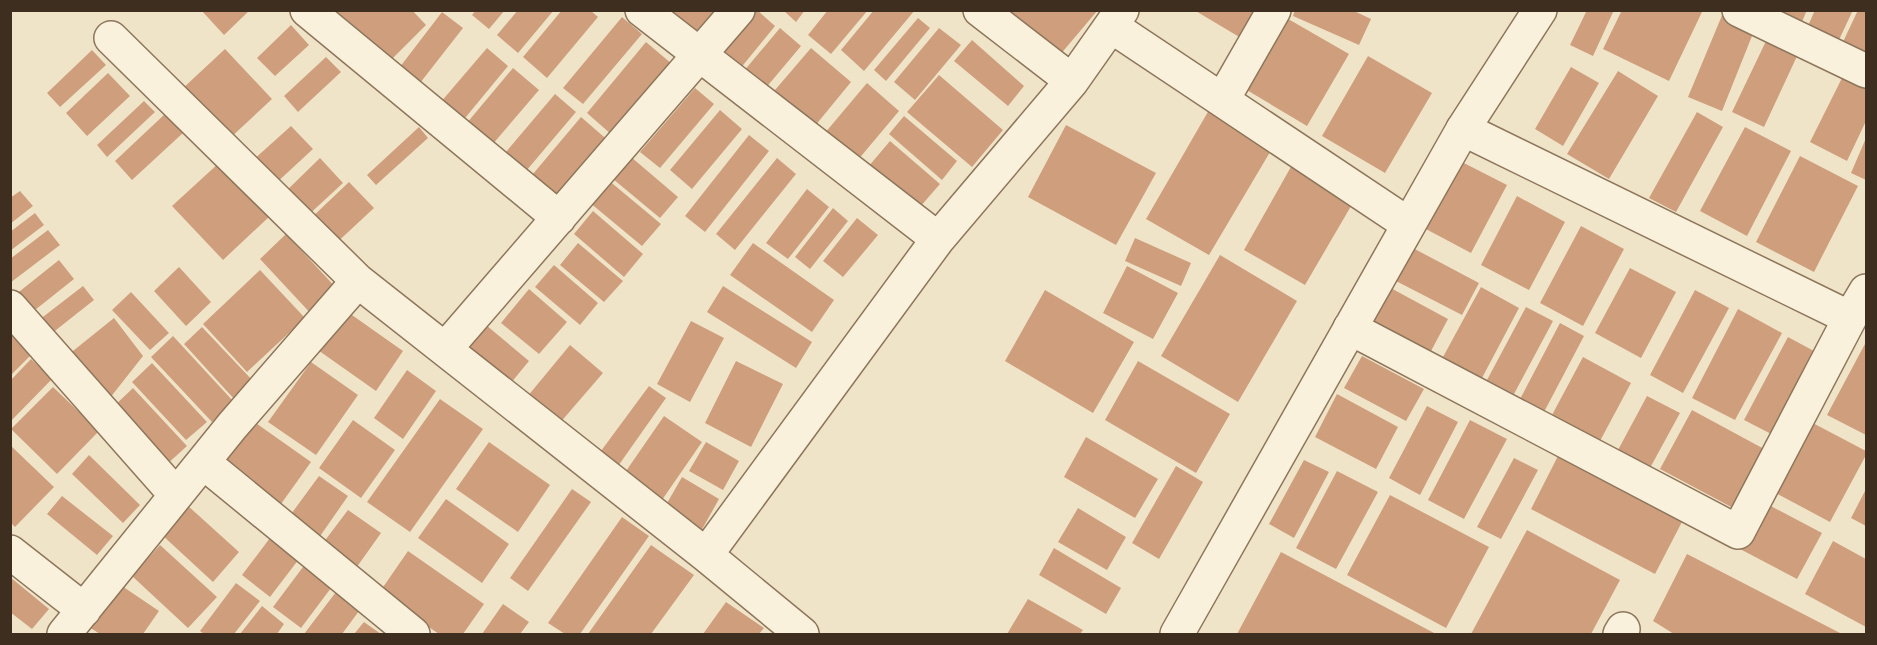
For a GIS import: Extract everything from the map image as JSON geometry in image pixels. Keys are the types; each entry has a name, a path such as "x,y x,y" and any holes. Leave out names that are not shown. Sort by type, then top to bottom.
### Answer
{"street":[{"path":"307,10 558,218"},
{"path":"642,10 938,239"},
{"path":"446,348 738,10"},
{"path":"980,10 1072,81"},
{"path":"1223,99 1274,10"},
{"path":"1177,634 1463,129 1540,10"},
{"path":"1739,10 1866,71"},
{"path":"706,555 938,239 1072,81 1116,18 1223,99 1408,224"},
{"path":"111,38 358,280 706,555 802,634"},
{"path":"1350,328 1738,532 1858,305 1463,129"},
{"path":"10,552 74,622 202,462 358,280"},
{"path":"10,307 176,495"},
{"path":"202,462 413,634"}],"building":[{"path":"201,10 250,10 224,35"},
{"path":"327,10 412,10 426,25 384,67"},
{"path":"476,10 505,10 489,29 472,15"},
{"path":"518,10 554,10 518,53 497,35"},
{"path":"562,10 590,10 598,17 547,78 523,57"},
{"path":"670,10 719,10 692,42 664,18"},
{"path":"743,10 757,10 775,26 735,75 708,52"},
{"path":"783,10 805,10 796,22"},
{"path":"828,10 868,10 831,54 808,35"},
{"path":"874,10 915,10 864,71 841,50"},
{"path":"1011,10 1098,10 1059,56 1009,13"},
{"path":"1194,10 1257,10 1241,38"},
{"path":"1295,10 1352,10 1371,19 1359,45 1293,16"},
{"path":"1587,10 1614,10 1593,56 1570,45"},
{"path":"1622,10 1702,12 1669,81 1603,49"},
{"path":"1768,10 1807,10 1801,24"},
{"path":"1815,10 1853,10 1838,42 1807,28"},
{"path":"1858,10 1866,10 1866,55 1842,44"},
{"path":"442,12 463,28 413,92 393,76"},
{"path":"1276,12 1349,54 1307,126 1235,83"},
{"path":"1723,13 1756,26 1722,111 1688,97"},
{"path":"622,17 642,34 583,104 563,88"},
{"path":"918,18 930,28 886,81 874,70"},
{"path":"291,25 309,45 275,76 257,58"},
{"path":"780,28 801,46 759,96 738,78"},
{"path":"939,28 961,45 915,100 894,82"},
{"path":"1767,39 1798,54 1764,127 1732,112"},
{"path":"972,40 1024,86 1008,106 954,61"},
{"path":"646,42 672,64 612,135 587,113"},
{"path":"487,48 508,66 456,129 434,110"},
{"path":"811,48 851,82 810,132 769,97"},
{"path":"225,49 272,99 228,140 181,90"},
{"path":"92,50 106,65 60,107 47,93"},
{"path":"1368,56 1432,93 1385,173 1322,136"},
{"path":"326,57 341,72 298,112 284,96"},
{"path":"1571,67 1599,83 1563,146 1535,129"},
{"path":"513,68 539,90 486,152 461,130"},
{"path":"1618,71 1658,96 1609,179 1567,154"},
{"path":"108,73 130,96 87,136 66,113"},
{"path":"1844,74 1866,85 1866,121 1847,161 1810,142"},
{"path":"939,75 1003,130 972,167 907,112"},
{"path":"867,83 899,111 852,167 819,140"},
{"path":"695,88 714,104 660,168 640,152"},
{"path":"555,94 576,112 521,177 500,159"},
{"path":"144,101 155,112 107,157 97,145"},
{"path":"720,110 742,129 692,189 670,170"},
{"path":"1209,110 1273,147 1209,255 1146,219"},
{"path":"1697,112 1723,127 1676,212 1649,198"},
{"path":"166,113 184,132 132,180 115,161"},
{"path":"904,116 957,161 942,180 889,134"},
{"path":"581,117 611,143 558,207 527,181"},
{"path":"1066,125 1156,173 1116,245 1028,197"},
{"path":"291,126 313,149 274,185 252,161"},
{"path":"419,127 428,138 376,185 367,175"},
{"path":"1745,127 1791,151 1747,236 1700,211"},
{"path":"749,135 769,151 705,232 685,216"},
{"path":"1866,138 1866,180 1851,173"},
{"path":"890,141 940,184 913,215 863,173"},
{"path":"1800,156 1858,186 1814,272 1756,242"},
{"path":"631,157 678,197 660,218 613,179"},
{"path":"320,158 343,183 304,219 282,195"},
{"path":"777,158 796,174 735,250 716,234"},
{"path":"1460,161 1507,185 1471,253 1424,228"},
{"path":"220,162 270,216 223,260 172,206"},
{"path":"1292,165 1354,201 1305,285 1244,250"},
{"path":"607,179 661,224 642,246 589,202"},
{"path":"349,182 374,208 332,247 308,221"},
{"path":"807,189 829,207 788,259 766,243"},
{"path":"20,191 33,206 10,224 10,198"},
{"path":"1517,196 1565,222 1529,290 1481,265"},
{"path":"833,208 848,221 810,269 795,257"},
{"path":"593,211 643,254 624,277 574,234"},
{"path":"35,213 44,225 10,251 10,232"},
{"path":"857,218 878,235 843,277 823,261"},
{"path":"1581,226 1624,249 1583,326 1540,303"},
{"path":"48,230 60,245 10,283 10,259"},
{"path":"286,234 340,292 314,317 260,259"},
{"path":"1135,238 1191,263 1181,286 1125,261"},
{"path":"578,243 623,281 604,302 560,265"},
{"path":"753,243 834,300 812,332 730,275"},
{"path":"1411,247 1479,283 1462,315 1394,280"},
{"path":"1220,255 1297,301 1238,402 1161,356"},
{"path":"59,260 74,279 30,314 15,295"},
{"path":"554,265 598,303 580,325 535,287"},
{"path":"1127,266 1178,293 1153,339 1103,313"},
{"path":"179,267 211,302 186,326 154,291"},
{"path":"1630,268 1676,292 1641,358 1595,333"},
{"path":"260,270 305,318 247,372 203,324"},
{"path":"83,286 94,300 51,334 39,320"},
{"path":"723,286 812,342 796,368 707,312"},
{"path":"1387,286 1448,319 1430,353 1368,320"},
{"path":"1481,287 1519,308 1482,378 1443,357"},
{"path":"529,289 567,322 539,354 501,323"},
{"path":"1045,290 1134,342 1093,413 1005,361"},
{"path":"1695,290 1729,308 1683,393 1650,375"},
{"path":"131,292 169,333 150,350 112,310"},
{"path":"1526,307 1553,321 1514,394 1487,380"},
{"path":"342,308 403,351 376,391 315,348"},
{"path":"1738,309 1782,333 1735,420 1692,398"},
{"path":"114,318 143,356 106,403 68,355"},
{"path":"480,320 529,361 505,390 456,349"},
{"path":"691,321 724,338 690,402 657,384"},
{"path":"1560,323 1584,336 1543,414 1519,401"},
{"path":"10,327 37,349 10,376"},
{"path":"202,327 254,382 235,400 184,344"},
{"path":"173,336 233,401 212,422 151,357"},
{"path":"1788,337 1825,357 1781,439 1744,420"},
{"path":"1866,342 1866,435 1827,415"},
{"path":"570,345 603,373 559,424 527,397"},
{"path":"1362,356 1424,389 1406,421 1344,388"},
{"path":"1583,357 1631,383 1600,441 1552,415"},
{"path":"31,359 52,379 10,422 10,381"},
{"path":"736,361 783,384 751,447 705,423"},
{"path":"1138,361 1230,414 1196,473 1105,420"},
{"path":"311,362 358,395 316,455 268,422"},
{"path":"152,363 207,422 186,440 132,382"},
{"path":"407,370 436,391 403,439 374,418"},
{"path":"649,386 666,398 616,469 598,455"},
{"path":"53,387 99,431 57,474 11,429"},
{"path":"133,388 187,446 165,466 112,408"},
{"path":"1337,394 1398,427 1376,469 1315,437"},
{"path":"1647,396 1680,413 1650,468 1618,450"},
{"path":"440,399 483,429 410,532 367,502"},
{"path":"1427,406 1458,422 1420,495 1389,478"},
{"path":"1692,410 1766,450 1735,509 1660,469"},
{"path":"664,416 702,442 662,500 624,474"},
{"path":"353,420 395,450 361,498 319,468"},
{"path":"1470,420 1507,439 1464,519 1428,500"},
{"path":"253,421 311,462 281,504 223,463"},
{"path":"1809,421 1866,451 1866,455 1830,522 1772,491"},
{"path":"1086,437 1158,479 1135,518 1064,477"},
{"path":"489,442 550,485 518,532 456,489"},
{"path":"706,442 739,461 723,490 689,471"},
{"path":"10,445 54,487 15,527 10,522"},
{"path":"1559,454 1684,518 1655,574 1531,509"},
{"path":"89,455 140,505 123,523 72,474"},
{"path":"1514,458 1538,470 1501,539 1477,527"},
{"path":"1304,460 1329,472 1294,538 1269,524"},
{"path":"1176,466 1203,482 1159,559 1132,543"},
{"path":"1337,471 1378,492 1336,569 1296,548"},
{"path":"319,476 348,496 316,542 286,521"},
{"path":"682,477 719,499 700,533 662,512"},
{"path":"572,489 591,502 528,591 510,578"},
{"path":"1866,489 1866,526 1851,518"},
{"path":"1390,495 1489,547 1446,628 1347,575"},
{"path":"62,496 113,536 97,555 47,514"},
{"path":"446,499 509,544 482,583 418,538"},
{"path":"1765,503 1822,533 1797,579 1740,549"},
{"path":"187,505 239,552 213,582 161,534"},
{"path":"1078,508 1126,537 1107,570 1058,542"},
{"path":"348,510 381,533 354,571 320,547"},
{"path":"622,517 649,536 580,634 565,634 548,623"},
{"path":"1527,530 1620,580 1591,634 1471,634"},
{"path":"273,534 302,555 270,597 242,575"},
{"path":"1833,541 1866,559 1866,627 1805,594"},
{"path":"160,545 217,597 188,628 132,576"},
{"path":"651,545 694,575 651,634 588,634"},
{"path":"1054,548 1121,588 1106,614 1039,575"},
{"path":"408,551 484,604 463,634 439,634 379,593"},
{"path":"1281,552 1436,634 1237,634"},
{"path":"1687,554 1842,634 1674,634 1653,621"},
{"path":"306,563 334,584 301,628 273,607"},
{"path":"10,577 49,609 32,629 10,612"},
{"path":"236,583 260,601 234,634 204,634 200,631"},
{"path":"119,584 159,611 143,634 100,634 89,627"},
{"path":"339,588 362,607 342,634 304,634"},
{"path":"1028,599 1083,630 1080,634 1007,634"},
{"path":"726,602 764,628 759,634 703,634"},
{"path":"503,604 529,622 520,634 482,634"},
{"path":"262,606 284,624 277,634 240,634"},
{"path":"364,622 381,634 354,634"}]}
